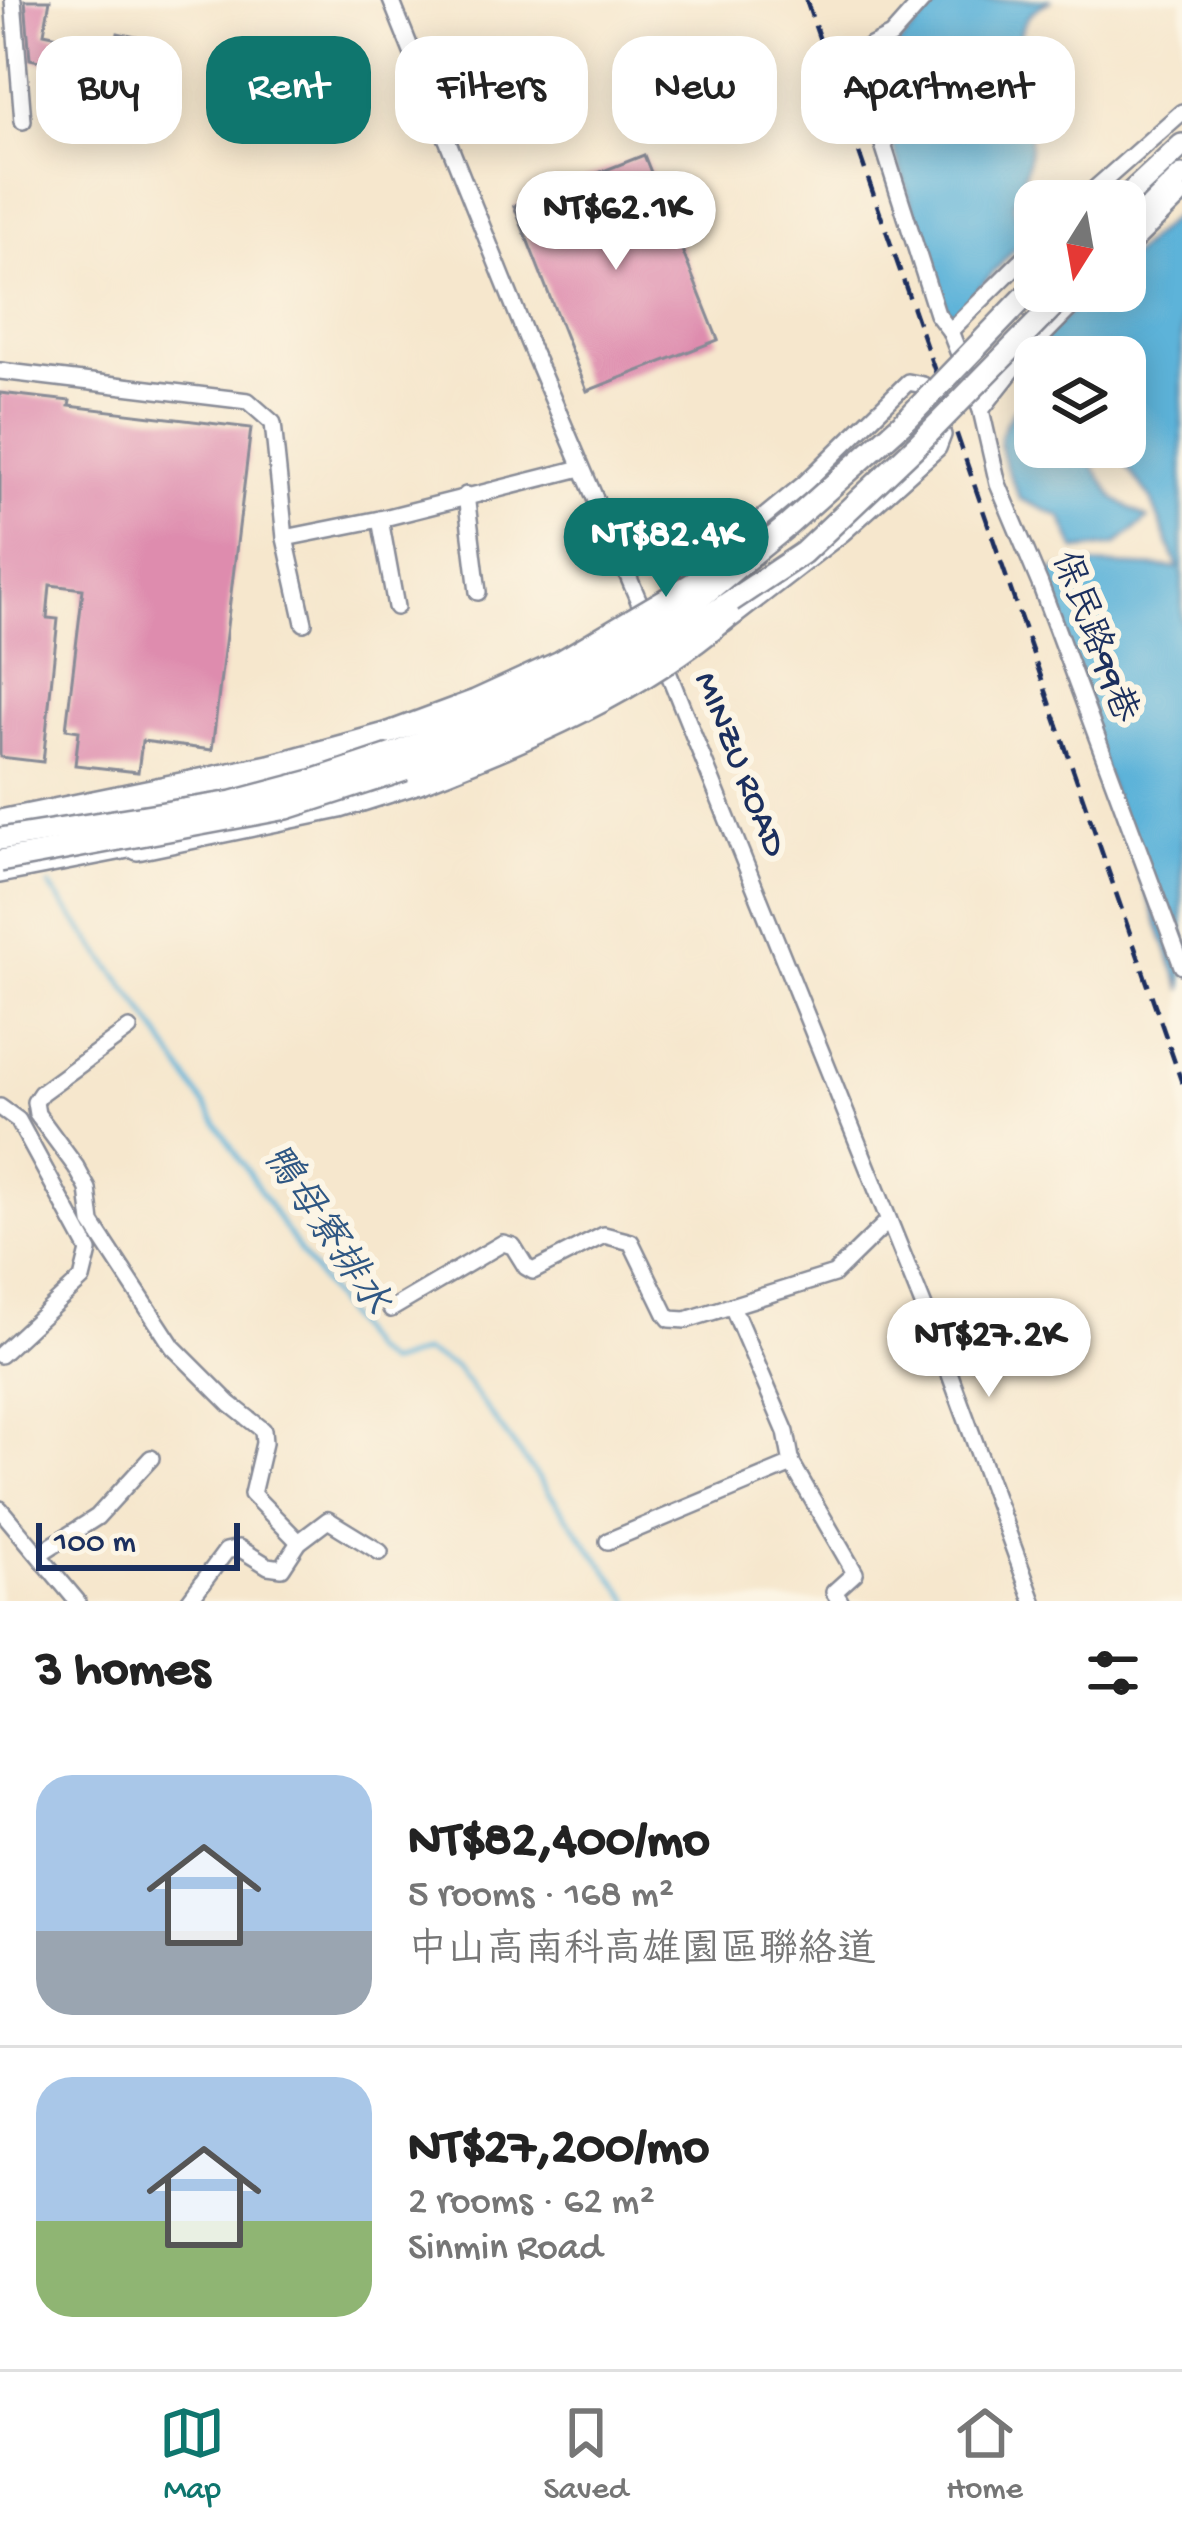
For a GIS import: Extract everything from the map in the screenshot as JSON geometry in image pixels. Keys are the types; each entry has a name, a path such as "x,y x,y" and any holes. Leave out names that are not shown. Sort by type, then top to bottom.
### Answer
{"highway":[{"path":"1144,180 1182,145"},
{"path":"1146,212 1182,176"},
{"path":"0,839 233,802 402,751 556,685 682,613 908,418 1014,308"},
{"path":"137,849 340,807 419,782 497,752 610,695 700,640 803,553 1047,312"},
{"path":"0,823 269,766 389,733 475,701 560,662 786,527"},
{"path":"0,860 286,808 407,769 562,704 803,553"}],"street":[{"path":"13,0 23,121"},
{"name":"MINZU ROAD","path":"391,0 835,1081 987,1466 1033,1601"},
{"name":"保民路99巷","path":"923,0 891,36 869,47 858,66 938,314 950,331 981,410 998,484 1182,966"},
{"path":"1105,180 1182,112"},
{"path":"1146,231 1182,196"},
{"path":"950,331 1014,268"},
{"path":"981,410 1066,312"},
{"path":"0,370 248,401 273,423 285,538 304,622"},
{"path":"0,823 76,817 302,773 562,671 648,621 702,565 803,484 908,382 923,385 944,434 938,448 843,533 733,621 542,719 427,769 137,849 0,875"},
{"path":"285,538 581,468"},
{"path":"466,495 478,592"},
{"path":"380,519 396,607"},
{"path":"129,1029 41,1093 35,1102 37,1114 88,1189 92,1223 173,1347 263,1430 252,1494 299,1542"},
{"path":"0,1107 18,1120 89,1251 82,1279 0,1355"},
{"path":"391,1309 503,1243 513,1246 533,1270 604,1234 619,1236 638,1250 670,1319 686,1320 835,1274 888,1221"},
{"path":"732,1306 786,1432 791,1464 855,1573 834,1592 840,1601"},
{"path":"39,1555 97,1516 151,1458"},
{"path":"608,1541 791,1464"},
{"path":"0,1498 39,1555"},
{"path":"0,1509 77,1601"},
{"path":"189,1601 232,1548 282,1568 299,1542 328,1520 380,1552"}],"water":[{"path":"943,0 1052,0 1034,10 1020,36 907,36"},
{"path":"892,144 1029,144 1022,180 1014,180 1014,249 957,313 946,310"},
{"path":"1182,209 1182,990 1124,832 1041,573 1086,564 1178,568 1151,499 1128,468 1146,468 1146,336 1045,336 1070,312 1146,312 1146,242"},
{"path":"1014,410 1014,468 1094,468 1115,499 1148,519 1116,545 1076,550 1061,517 1020,499 1001,450"}],"building":[{"path":"25,0 50,0 44,33 58,36 36,36 36,60 30,59"},
{"path":"644,155 718,340 587,391 514,206"},
{"path":"0,393 251,428 212,750 142,741 138,772 75,765 79,731 66,729 83,589 50,585 47,618 58,619 43,762 0,757"}],"waterway":[{"name":"鴨母寮排水","path":"49,885 146,1014 369,1350 387,1364 424,1352 456,1368 630,1601"}],"railway":[{"path":"806,0 1182,1083"}]}
